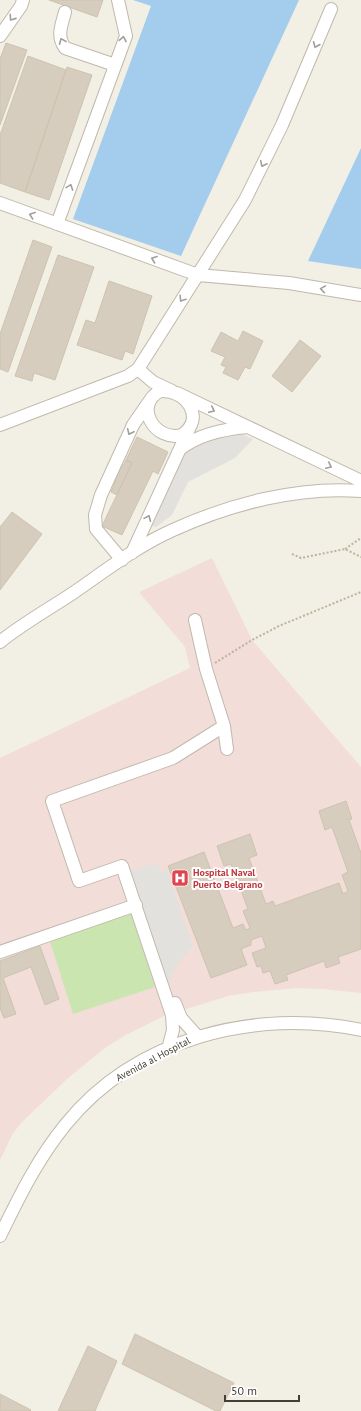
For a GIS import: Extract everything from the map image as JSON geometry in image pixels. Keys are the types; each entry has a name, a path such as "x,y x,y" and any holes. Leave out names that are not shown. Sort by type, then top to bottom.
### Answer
{"street":[{"path":"0,36 21,6 23,0"},
{"path":"57,224 126,36 118,0"},
{"path":"0,425 128,376 138,369 245,200 282,125 331,9"},
{"path":"66,12 59,32 60,40 65,48 73,52 115,64"},
{"path":"0,203 198,275 289,283 361,295"},
{"path":"138,369 153,382 248,427 360,489"},
{"path":"122,560 96,529 95,515 101,495 133,425 151,399 160,391 174,392 187,400 192,418 189,428 132,553"},
{"path":"151,399 147,408 148,417 155,428 160,432 166,435 177,436 182,435 189,428"},
{"path":"0,415 13,420"},
{"path":"179,450 191,440 229,429 248,427"},
{"path":"0,642 132,553 172,530 230,509 288,495 324,490 360,489"},
{"path":"196,620 206,669 224,726 227,749"},
{"path":"168,1049 172,1038 173,1023 136,905 122,866 79,881 52,802 174,758 224,726"},
{"path":"0,952 136,905"},
{"path":"156,968 165,973 181,1018 197,1036"},
{"name":"Avenida al Hospital","path":"0,1236 30,1176 67,1123 88,1100 112,1080 168,1049 197,1036 279,1022 311,1022 361,1030"}],"path":[{"path":"292,554 301,558 344,549 361,538"},
{"path":"344,549 361,557"},
{"path":"206,669 259,636 306,614 361,592"}],"shaded area":[{"path":"229,429 253,439 235,458 188,482 172,515 156,527 152,526 191,440"},
{"name":"Hospital Naval Puerto Belgrano","path":"212,558 252,640 361,767 361,993 296,988 253,992 228,996 164,1016 106,1047 67,1079 23,1121 13,1133 0,1160 0,758 190,668 185,647 139,592"},
{"path":"158,862 162,874 166,868 193,946 172,973 171,982 155,987 119,875"}],"green space":[{"path":"131,911 155,987 73,1014 49,938"}],"water":[{"path":"133,0 299,0 181,256 73,219 151,6"},
{"path":"361,148 361,269 308,261"}],"building":[{"path":"49,0 103,0 97,17"},
{"path":"6,43 27,50 0,125 0,59"},
{"path":"28,56 66,70 25,192 0,183 0,135"},
{"path":"67,67 92,75 49,200 25,192"},
{"path":"33,240 52,247 8,372 0,369 0,334"},
{"path":"58,255 94,267 55,380 34,373 32,381 15,376"},
{"path":"109,281 152,296 133,354 125,351 122,360 77,345 86,320 95,323"},
{"path":"243,331 263,341 250,369 245,367 238,380 223,373 226,367 221,365 225,357 211,351 221,332 238,341"},
{"path":"300,340 321,356 292,392 272,376"},
{"path":"137,437 168,452 158,474 153,471 122,535 102,526 132,463 126,460"},
{"path":"126,460 132,463 117,495 111,492 116,480 112,478 118,464 123,466"},
{"path":"12,512 42,534 0,590 0,527"},
{"path":"346,801 352,819 349,820 361,853 361,949 338,957 340,963 326,968 324,961 286,975 288,980 275,984 270,971 263,973 261,966 257,967 252,953 266,948 262,936 251,940 251,945 241,949 247,965 211,978 168,866 204,852 233,928 243,924 246,930 250,928 243,911 248,909 231,864 224,866 217,846 250,834 257,855 249,858 266,904 273,901 275,906 339,883 343,894 348,891 342,875 348,872 332,827 325,830 319,811"},
{"path":"40,946 59,999 45,1005 31,967 3,978 16,1014 4,1018 0,1008 0,961"},
{"path":"135,1334 234,1383 220,1411 216,1411 122,1364"},
{"path":"88,1346 117,1361 95,1411 58,1411"},
{"path":"0,1394 31,1410 0,1411"}],"place":[{"name":"Hospital Naval Puerto Belgrano","path":"180,878"}]}
